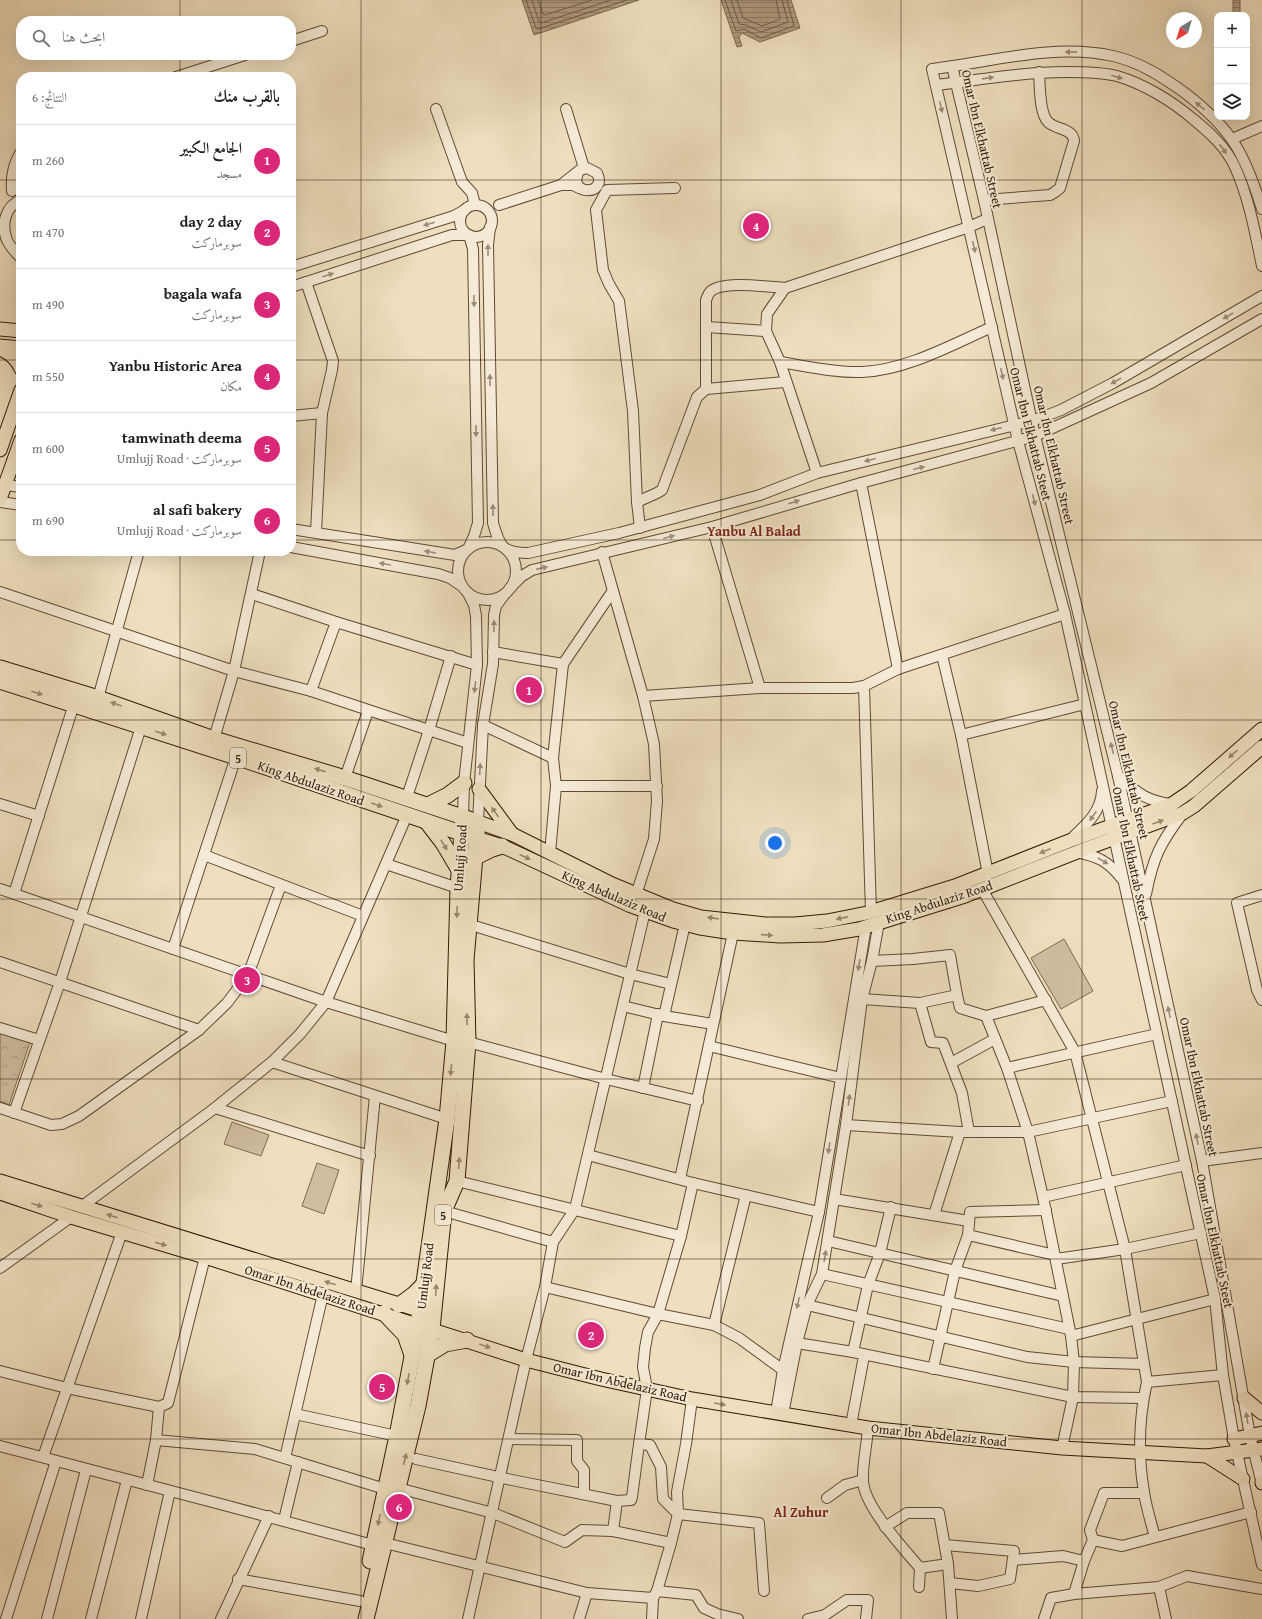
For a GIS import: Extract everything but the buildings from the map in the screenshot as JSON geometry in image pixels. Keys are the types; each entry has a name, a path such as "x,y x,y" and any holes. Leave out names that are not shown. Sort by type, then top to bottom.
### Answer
{"highway":[{"name":"King Abdulaziz Road","path":"0,668 98,698 214,739 407,797 470,819"},
{"name":"King Abdulaziz Road","path":"0,681 236,757 469,836"},
{"path":"428,805 448,795 464,783"},
{"name":"Umlujj Road","path":"426,1320 423,1285 447,1119 461,1041 458,888 459,870 469,836 470,819"},
{"path":"427,822 443,843 459,870"},
{"name":"Umlujj Road","path":"366,1619 379,1544 391,1488 397,1436 419,1355 444,1211 457,1181 461,1041 468,924 474,858 469,836"},
{"path":"474,858 502,846"},
{"path":"399,1305 423,1285"},
{"path":"384,1313 405,1335 419,1355 445,1344 468,1340"},
{"name":"Umlujj Road","path":"391,1488 418,1406 419,1355"},
{"name":"Umlujj Road","path":"356,1619 360,1601 379,1544"}],"main road":[{"path":"0,329 16,331"},
{"path":"0,346 16,348"},
{"path":"0,349 13,356 16,360"},
{"path":"14,410 16,401"},
{"path":"0,450 16,404"},
{"path":"0,500 16,455"},
{"name":"King Abdulaziz Road","path":"469,836 502,846 645,911 685,924 733,933 780,936 823,935 866,926 875,917 954,886 1072,847 1129,826 1172,804 1191,791 1262,729"},
{"name":"King Abdulaziz Road","path":"1129,826 1183,813 1194,806 1262,747"},
{"path":"479,790 512,834"},
{"name":"King Abdulaziz Road","path":"470,819 512,834 577,868 636,895 673,909 701,916 765,924 795,924 875,917 982,889 1072,847"},
{"name":"Omar Ibn Abdelaziz Road","path":"0,1181 399,1305 468,1340 526,1360 587,1376 692,1399 868,1428 1062,1448 1140,1451 1207,1456 1258,1450"},
{"name":"Omar Ibn Abdelaziz Road","path":"0,1193 71,1217 205,1256 384,1313 426,1320"},
{"path":"1244,1398 1262,1412"},
{"path":"1234,1439 1256,1435"},
{"path":"1207,1456 1243,1480"}],"street":[{"path":"296,39 322,31"},
{"path":"952,66 1015,56 1056,52 1088,52 1114,56 1161,75 1209,113 1232,138 1243,157 1262,209"},
{"path":"192,72 229,60"},
{"name":"Omar Ibn Elkhattab Steet","path":"952,66 932,68 1018,441 1065,614 1085,704 1215,1299 1223,1374 1234,1439"},
{"name":"Omar Ibn Elkhattab Street","path":"952,66 984,200 1035,436 1118,776 1145,898 1202,1161 1244,1398 1256,1435 1262,1483"},
{"path":"984,200 1050,195 1060,188 1074,141 1074,136 1070,132 1054,127 1046,121 1043,114 1039,72"},
{"path":"936,86 1039,72 1084,72 1116,76 1146,88 1183,110 1207,130 1221,145 1234,165 1246,193 1262,266"},
{"path":"296,285 452,235 469,234 479,236 488,232 491,223 486,209 479,206 472,193 462,182 436,109"},
{"path":"566,109 581,171 576,181 579,188"},
{"path":"1232,138 1262,126"},
{"path":"16,163 12,179 13,197 5,220 7,240 16,253"},
{"path":"296,265 454,216 465,210 479,206 489,207 499,205 561,185 587,168 594,170 598,176 598,184 594,189 590,190 582,190 572,185 561,185"},
{"path":"640,528 636,502 633,411 619,302 608,284 603,270 596,210 607,190 675,188"},
{"path":"12,190 16,193"},
{"path":"9,208 16,202"},
{"path":"470,819 479,790 483,725 493,664 494,615 496,606 514,580 515,566 509,554 497,537 493,523 488,245 493,213 499,205"},
{"path":"465,210 460,221 464,231 469,234 473,249 478,523 468,549 461,557 458,566 458,576 474,604 476,616 477,665 464,783 470,819"},
{"path":"706,389 706,300 709,292 716,288 727,286 785,288 970,228 987,219"},
{"path":"306,282 333,361 322,413 316,532"},
{"path":"785,288 767,314 766,331 780,362 785,382 817,473"},
{"path":"296,530 455,555 476,545 485,543 503,547 514,553 528,553 640,528 760,495 817,473 1014,424 1032,421 1061,410 1112,383 1262,296"},
{"path":"296,548 438,574 450,578 477,598 486,600 495,599 507,591 522,576 532,570 581,560 602,552 712,526 861,483 1035,436 1151,383 1262,319"},
{"path":"707,327 766,331"},
{"path":"780,362 854,372 880,370 910,362 992,327"},
{"path":"636,502 662,490 697,397 706,389 785,382"},
{"path":"296,416 322,413"},
{"path":"861,483 898,669"},
{"path":"5,485 16,486"},
{"path":"0,500 16,504"},
{"path":"712,526 760,688"},
{"path":"602,552 612,592 644,696 654,744 657,786 654,839 636,895"},
{"path":"98,698 118,632 138,556"},
{"path":"214,739 234,671 259,556"},
{"path":"0,592 234,671 312,692 468,743"},
{"path":"550,853 556,786 553,758 563,664 612,592"},
{"path":"252,594 336,622 477,665"},
{"path":"644,696 760,688 853,688 864,686 898,669 1065,614"},
{"path":"312,692 336,622"},
{"path":"493,652 563,664"},
{"path":"942,655 961,735 988,874"},
{"path":"407,797 451,656"},
{"path":"780,1414 806,1305 822,1274 846,1125 862,1000 872,961 875,917 864,686"},
{"path":"14,894 74,704"},
{"path":"961,735 1085,704"},
{"path":"345,778 368,711"},
{"path":"483,725 553,758"},
{"path":"14,1112 60,982 141,727"},
{"path":"173,949 236,757"},
{"path":"1118,776 1146,798 1157,802 1172,804"},
{"path":"1102,783 1101,798 1094,815 1072,847 1108,863 1124,882"},
{"path":"556,786 657,786"},
{"path":"0,804 39,816"},
{"path":"1145,898 1150,874 1157,852 1167,834 1183,813"},
{"path":"81,1207 215,1108 272,1062 300,1034 326,1002 407,815"},
{"path":"204,855 363,916"},
{"path":"386,864 458,888"},
{"path":"0,1108 51,1125 62,1124 79,1116 199,1030 227,1003 248,975 281,885"},
{"path":"0,889 326,1002 461,1041 606,1079 698,1101"},
{"path":"982,889 1076,1052 1125,1249 1147,1382 1143,1398 1140,1451 1144,1493 1155,1537"},
{"path":"1262,895 1237,903 1257,990 1262,1000"},
{"path":"469,1619 526,1360 545,1287 553,1242 575,1209 645,911"},
{"path":"468,924 630,974 671,984"},
{"path":"643,1088 661,1015 671,984 685,924"},
{"path":"780,1414 783,1370 819,1212 866,926"},
{"path":"680,1179 733,933"},
{"path":"872,961 950,955 960,1008 986,1016 1046,1000"},
{"path":"0,962 199,1030"},
{"path":"862,1000 920,1003 957,995"},
{"path":"920,1003 931,1042 943,1043 962,1093 964,1132 934,1215"},
{"path":"623,1006 661,1015 713,1024"},
{"path":"986,1016 1007,1068 1028,1132 1056,1257 1070,1332 1074,1362 1073,1397 1062,1448"},
{"path":"0,1028 39,1040"},
{"path":"1007,1068 1157,1034"},
{"path":"951,1063 995,1039"},
{"path":"709,1046 841,1078"},
{"path":"272,1062 447,1119"},
{"path":"356,1291 375,1096"},
{"path":"846,1125 964,1132 1028,1132 1172,1101"},
{"path":"215,1108 370,1156"},
{"path":"1202,1161 1262,1153"},
{"path":"588,1154 694,1183 819,1212"},
{"path":"1043,1197 1186,1165"},
{"path":"457,1181 681,1236"},
{"path":"416,1458 617,1502 630,1500 632,1497 647,1389 644,1367 648,1332 658,1314 681,1236 694,1183"},
{"path":"714,1325 746,1195"},
{"path":"834,1199 891,1207 969,1221"},
{"path":"853,1352 868,1285 880,1253 891,1207"},
{"path":"933,1369 955,1271 968,1235 970,1212 1046,1210"},
{"path":"444,1211 553,1242"},
{"path":"0,1268 71,1217"},
{"path":"43,1457 122,1232"},
{"path":"968,1235 1056,1257 1125,1249 1201,1233"},
{"path":"828,1241 1063,1296"},
{"path":"0,1370 67,1388 159,1407 168,1403 205,1256"},
{"path":"822,1274 948,1302 1070,1332 1215,1299"},
{"path":"545,1287 658,1314 714,1325 739,1338 783,1370"},
{"path":"285,1458 323,1294"},
{"path":"806,1305 1027,1357 1074,1362 1144,1364"},
{"path":"796,1343 853,1352 864,1356 1073,1397 1143,1398"},
{"path":"851,1425 864,1356"},
{"path":"1147,1382 1223,1374"},
{"path":"652,1619 655,1594 671,1543 678,1514 677,1492 686,1444 692,1399"},
{"path":"147,1485 156,1440 159,1407"},
{"path":"295,1414 397,1436"},
{"path":"868,1428 863,1480 865,1493 885,1527 920,1568 919,1587"},
{"path":"509,1439 577,1440 577,1461 584,1470 584,1494"},
{"path":"1234,1439 1262,1565"},
{"path":"156,1440 255,1449 391,1488 493,1513 565,1542 582,1530 613,1531 671,1543"},
{"path":"639,1444 650,1445 661,1467 663,1499 678,1514 759,1523 764,1591"},
{"path":"0,1446 86,1470 379,1544 587,1593 696,1595 709,1615 738,1619"},
{"path":"6,1619 56,1461"},
{"path":"284,1520 298,1462"},
{"path":"47,1619 86,1470"},
{"path":"91,1619 127,1480"},
{"path":"827,1498 845,1485 863,1480"},
{"path":"141,1619 170,1491"},
{"path":"1074,1594 1084,1560 1093,1540 1090,1530 1104,1494 1144,1493"},
{"path":"613,1531 617,1502"},
{"path":"1093,1540 1122,1546 1251,1512"},
{"path":"885,1527 907,1513 939,1513 948,1564 952,1619"},
{"path":"221,1619 238,1579 269,1516"},
{"path":"945,1545 1014,1551 1010,1579 978,1586 950,1583"},
{"path":"1013,1560 1063,1556 1084,1560"},
{"path":"920,1568 948,1564"},
{"path":"1044,1619 1051,1598 1074,1594 1159,1587 1187,1576 1262,1588"},
{"path":"238,1579 360,1601"},
{"path":"1159,1587 1166,1619"},
{"path":"579,1619 587,1593"},
{"path":"808,1619 825,1615 847,1600 868,1600 866,1619"}],"green space":[{"path":"1064,939 1093,991 1061,1009 1031,958"},
{"path":"0,1033 30,1042 9,1105 0,1101"},
{"path":"232,1122 269,1135 261,1156 224,1144"},
{"path":"317,1163 339,1170 324,1214 302,1206"}],"water":[{"path":"522,0 639,0 534,35"},
{"path":"721,0 791,0 800,28 760,42 742,33 739,37 742,46 737,47"},
{"path":"1233,0 1240,0 1240,12 1233,12"}],"place":[{"name":"Yanbu Historic Area","path":"756,226"},
{"name":"الجامع الكبير","path":"529,690"},
{"name":"bagala wafa","path":"247,980"},
{"name":"day 2 day","path":"591,1335"},
{"name":"tamwinath deema","path":"382,1387"},
{"name":"al safi bakery","path":"399,1507"}],"district":[{"name":"Yanbu Al Balad","path":"754,531"},
{"name":"Al Zuhur","path":"801,1512"}]}
